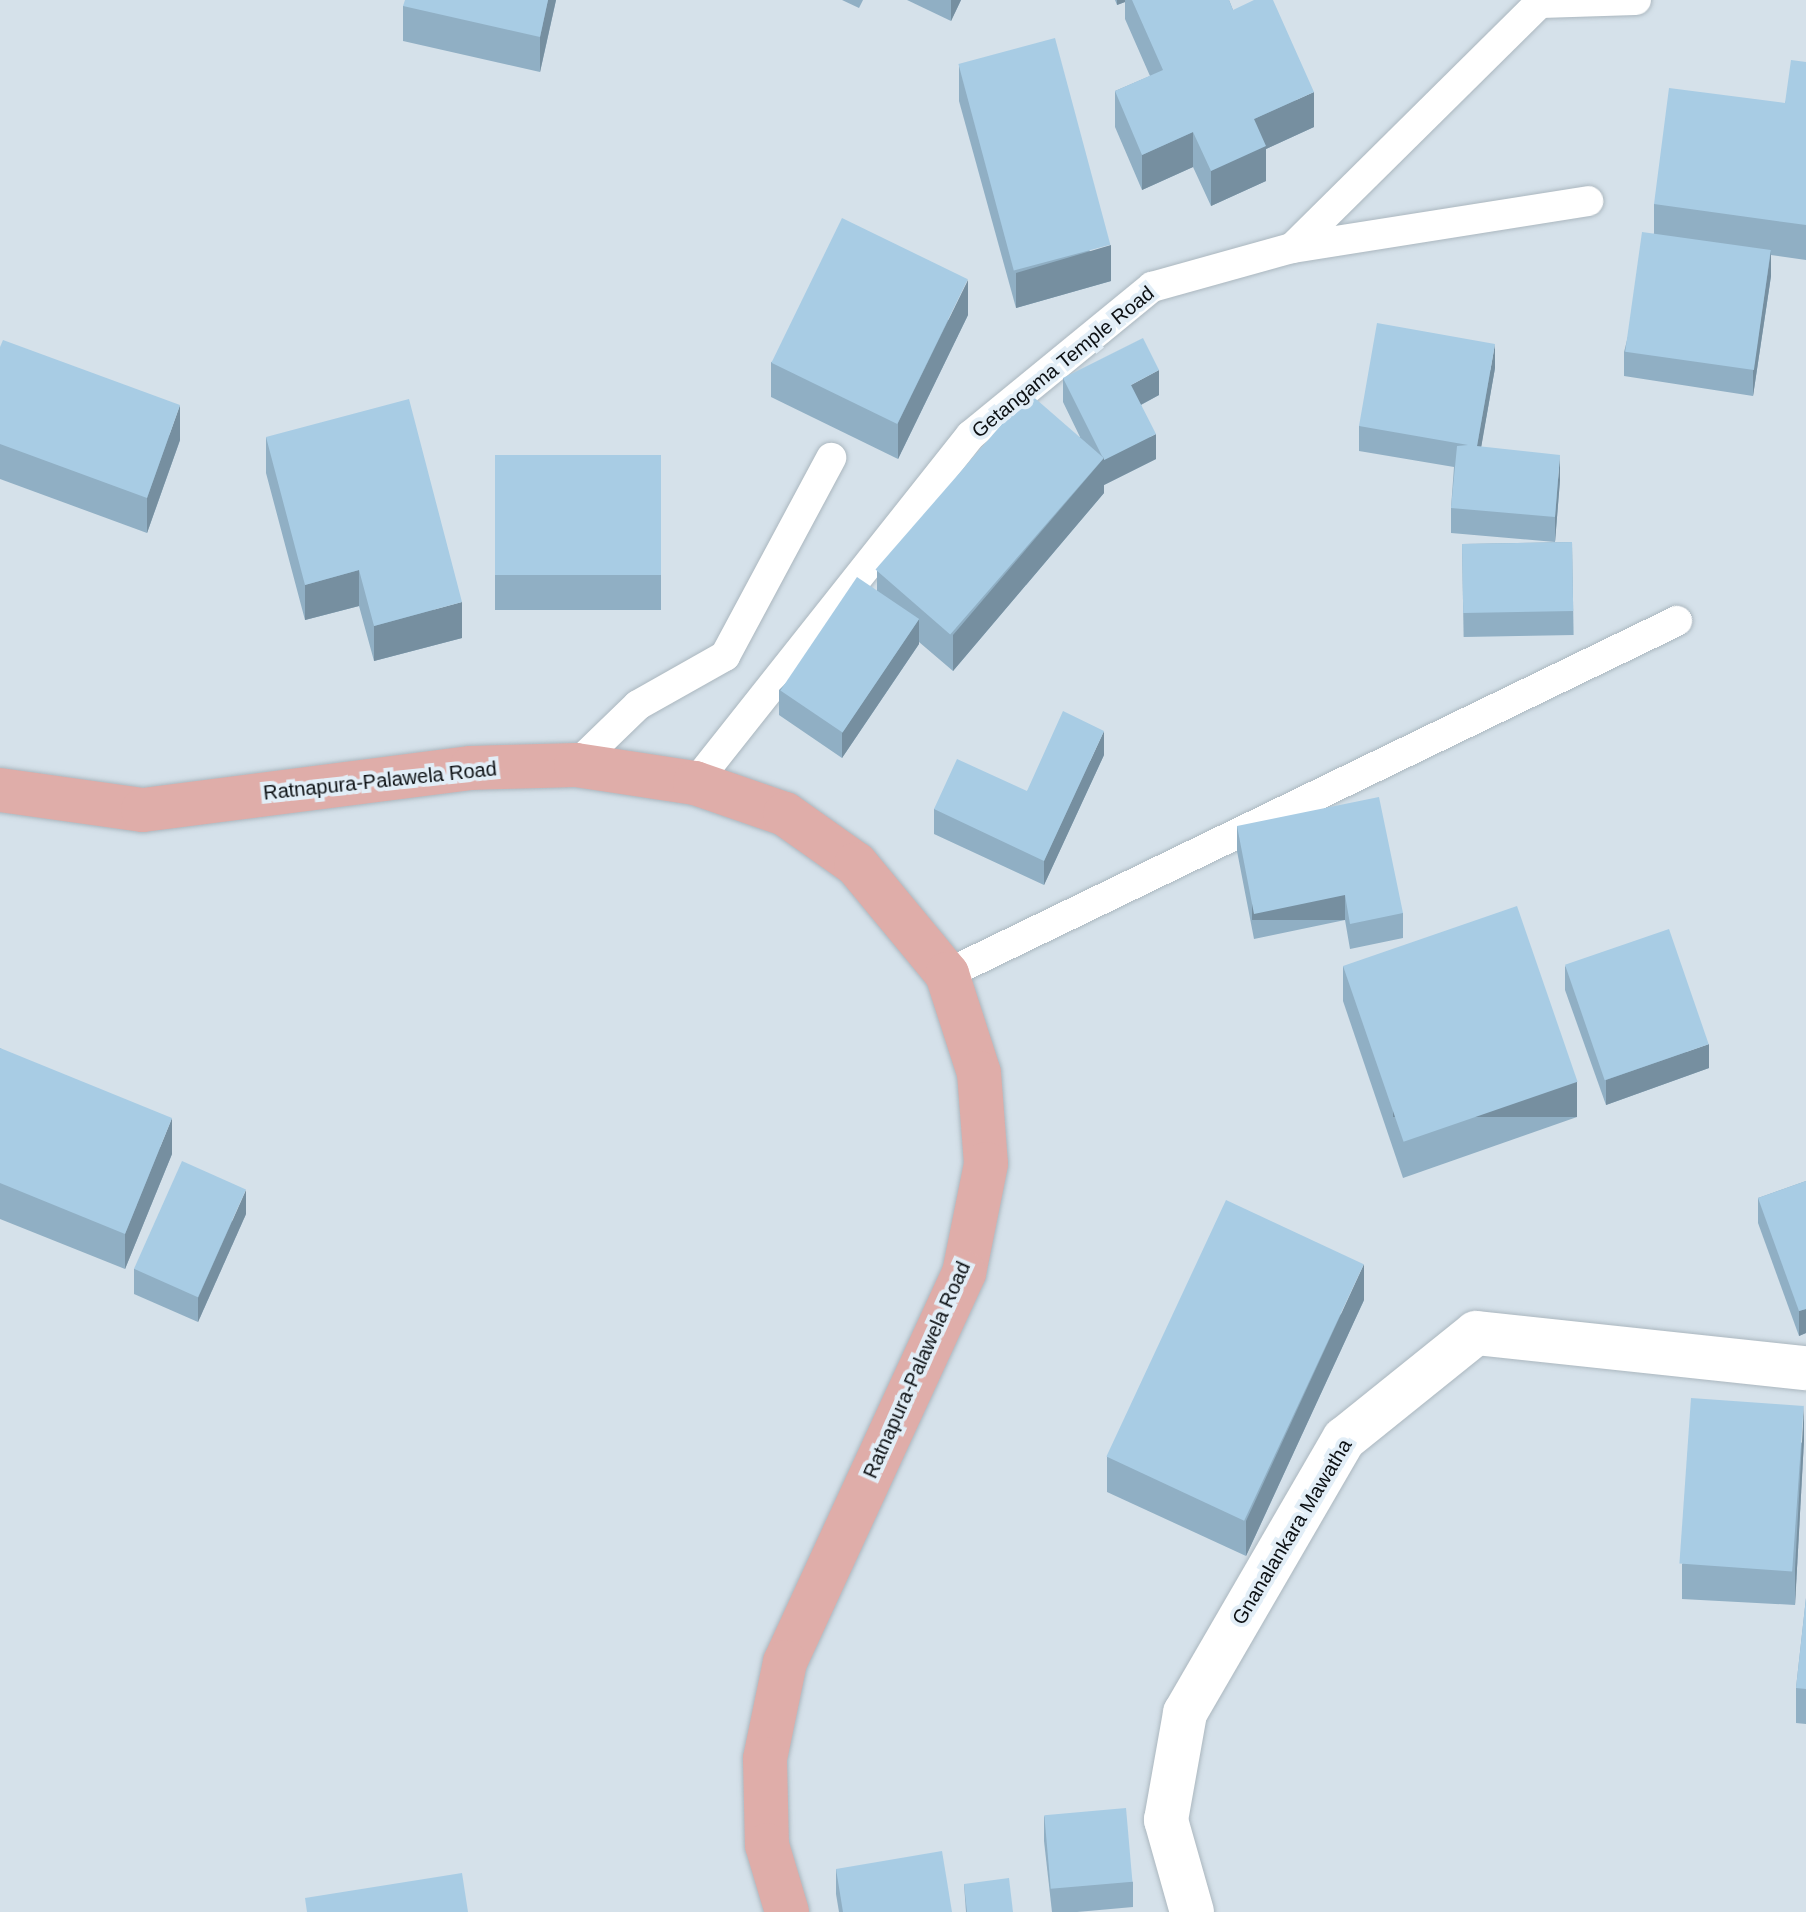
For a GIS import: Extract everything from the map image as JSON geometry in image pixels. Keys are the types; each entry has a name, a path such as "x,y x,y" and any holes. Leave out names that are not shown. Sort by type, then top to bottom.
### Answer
{"main road":[{"name":"Ratnapura-Palawela Road","path":"0,790 143,810 471,768 576,765 695,783 785,814 856,864 947,974 979,1073 986,1164 964,1273 785,1662 765,1759 767,1845 787,1912"}],"street":[{"name":"Gnanalankara Mawatha","path":"1192,1912 1166,1820 1185,1713 1344,1439 1476,1333 1806,1368"}],"lane":[{"name":"Getangama Temple Road","path":"695,783 971,435 1152,287 1292,248 1540,3 1636,0"},
{"path":"1292,248 1588,201"},
{"path":"576,765 638,705 725,656 831,458"},
{"path":"947,974 1677,621"}],"building":[{"path":"405,0 548,0 540,37 403,6"},
{"path":"1132,0 1229,0 1233,10 1254,0 1273,0 1314,92 1254,119 1266,146 1211,171 1193,132 1142,155 1115,91 1163,70"},
{"path":"1055,38 1110,245 1014,271 958,64"},
{"path":"1791,60 1806,62 1806,225 1654,204 1669,88 1785,103"},
{"path":"842,218 968,279 897,424 771,363"},
{"path":"1642,232 1771,250 1754,370 1625,352"},
{"path":"1377,323 1495,344 1477,446 1560,455 1555,517 1451,508 1457,446 1468,445 1359,426"},
{"path":"1143,338 1159,370 1131,385 1156,434 1104,460 1063,378"},
{"path":"3,340 180,405 147,498 0,444 0,347"},
{"path":"1029,393 1104,458 950,635 875,570"},
{"path":"409,399 462,602 374,626 359,570 305,585 266,437"},
{"path":"495,455 661,455 661,575 495,575"},
{"path":"1572,542 1573,611 1463,613 1462,544"},
{"path":"857,577 919,619 843,733 780,691"},
{"path":"1063,711 1104,731 1044,861 934,809 957,759 1027,791"},
{"path":"1379,797 1403,913 1350,924 1345,895 1254,914 1237,826"},
{"path":"1517,906 1578,1082 1404,1142 1343,966"},
{"path":"1669,929 1709,1044 1605,1080 1565,965"},
{"path":"0,1048 172,1118 125,1234 0,1183"},
{"path":"182,1161 246,1189 198,1297 134,1269"},
{"path":"1806,1181 1806,1309 1799,1311 1758,1198"},
{"path":"1226,1200 1364,1264 1244,1521 1106,1456"},
{"path":"1691,1398 1804,1406 1792,1571 1679,1564"},
{"path":"1806,1598 1806,1689 1796,1688"},
{"path":"1126,1808 1132,1882 1051,1889 1044,1815"},
{"path":"942,1851 952,1912 843,1912 836,1869"},
{"path":"462,1873 468,1912 307,1912 305,1898"},
{"path":"1009,1878 1013,1912 967,1912 964,1884"}]}
